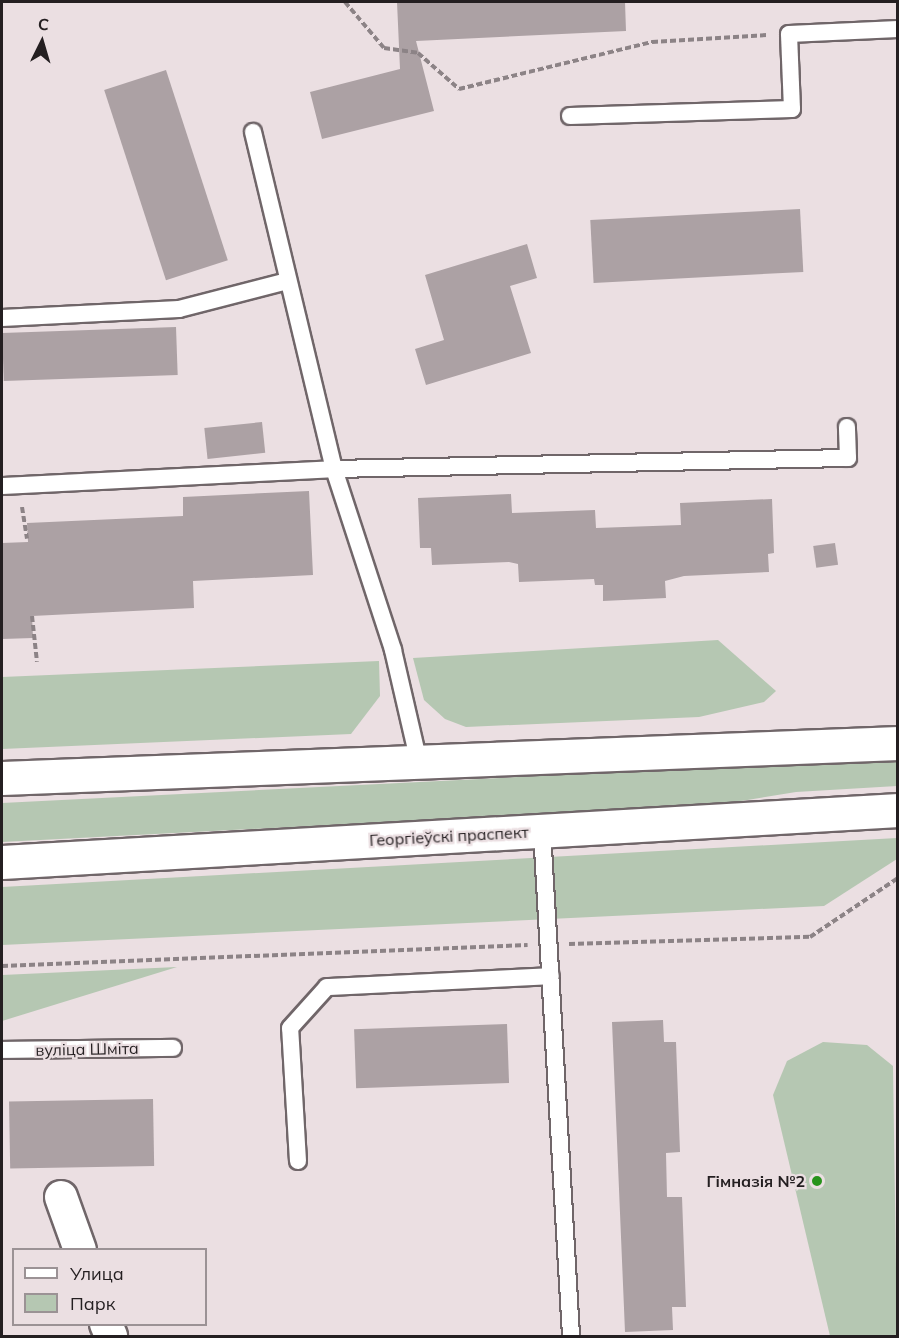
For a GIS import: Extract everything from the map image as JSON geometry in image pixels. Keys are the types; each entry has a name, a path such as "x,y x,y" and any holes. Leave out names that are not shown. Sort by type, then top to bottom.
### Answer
{"main road":[{"path":"2,778 897,742"},
{"name":"Георгіеўскі праспект","path":"2,862 897,810"}],"street":[{"path":"61,1197 79,1248"}],"lane":[{"path":"570,116 792,109 789,34 897,29"},
{"path":"253,132 334,469 393,650 419,763"},
{"path":"2,318 179,309 287,281"},
{"path":"2,486 334,469 848,458 847,427"},
{"path":"542,831 571,1336"},
{"path":"298,1161 290,1028 327,987 551,976"},
{"name":"вуліца Шміта","path":"2,1050 173,1048"}],"path":[{"path":"345,2 384,48 418,53 459,89 652,42 789,34"},
{"path":"19,485 27,539"},
{"path":"32,616 37,662"},
{"path":"2,966 549,944 810,937 897,878"}],"green space":[{"path":"718,640 776,691 764,702 699,717 466,727 445,719 424,700 413,658"},
{"path":"379,661 380,696 351,734 2,749 2,677"},
{"path":"897,758 897,786 796,792 717,805 2,842 2,803"},
{"path":"897,838 897,859 824,906 2,945 2,887"},
{"path":"177,967 2,1021 2,975"},
{"path":"823,1042 867,1045 893,1066 897,1336 830,1336 773,1095 787,1061"}],"building":[{"path":"397,2 625,2 626,31 416,41 434,111 322,139 310,92 400,69"},
{"path":"166,70 228,260 166,280 104,90"},
{"path":"800,209 803,272 594,283 590,220"},
{"path":"527,244 537,278 510,286 531,353 426,385 415,349 444,340 425,275"},
{"path":"176,327 178,375 4,381 2,333"},
{"path":"262,422 265,453 208,459 204,428"},
{"path":"309,491 313,575 193,581 194,608 32,616 33,638 2,639 2,543 28,542 27,523 183,516 183,497"},
{"path":"511,494 512,513 595,510 596,528 681,525 680,503 772,499 774,553 768,554 769,572 684,576 665,581 666,598 603,601 603,585 595,585 594,579 519,582 518,564 509,562 432,565 431,548 420,548 418,498"},
{"path":"835,543 838,565 816,568 813,546"},
{"path":"663,1020 664,1042 676,1042 680,1152 666,1153 667,1197 682,1197 686,1307 672,1307 673,1330 625,1332 612,1022"},
{"path":"507,1024 509,1083 356,1088 354,1029"},
{"path":"153,1099 154,1166 10,1169 9,1102"}],"place":[{"name":"Гімназія №2","path":"817,1181"}]}
